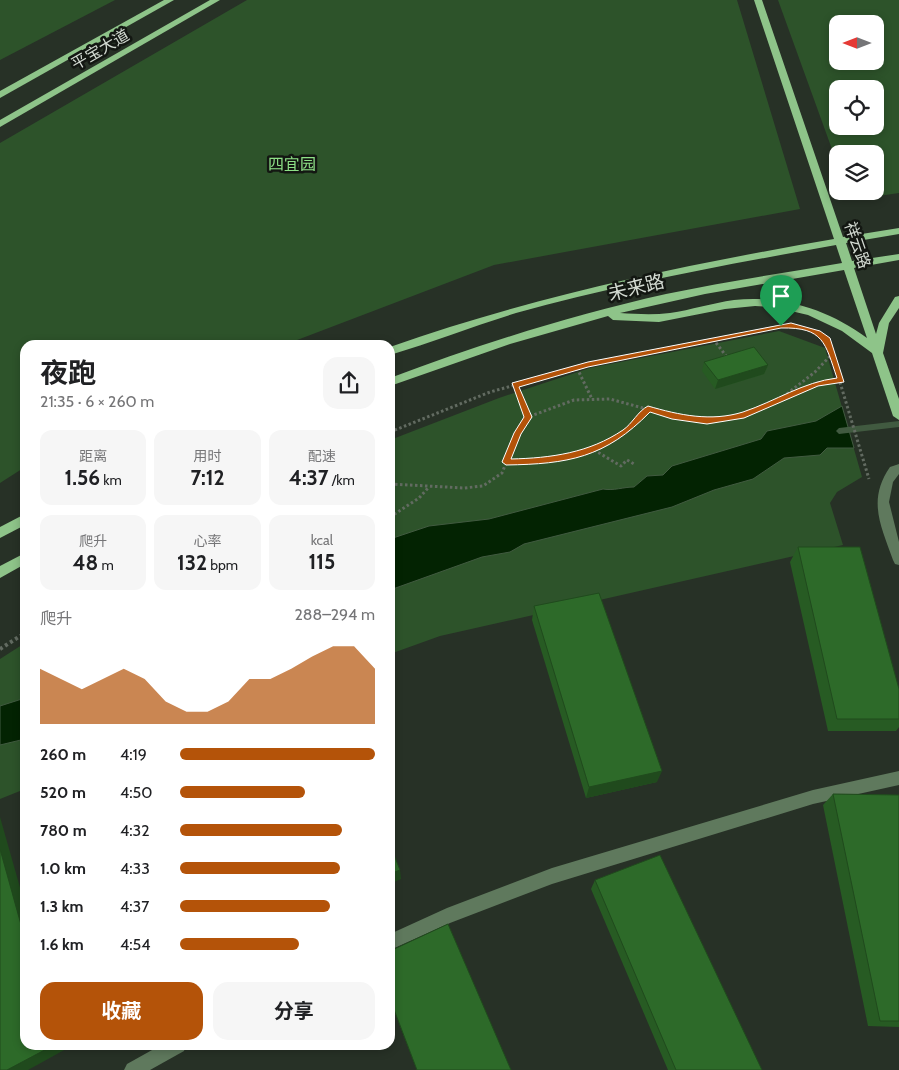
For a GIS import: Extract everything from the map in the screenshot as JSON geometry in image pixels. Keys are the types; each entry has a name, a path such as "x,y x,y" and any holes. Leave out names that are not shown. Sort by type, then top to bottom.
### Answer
{"main road":[{"name":"平宝大道","path":"0,93 20,84 170,0"},
{"name":"平宝大道","path":"0,124 216,0"},
{"name":"祥云路","path":"758,0 899,416"},
{"name":"未来路","path":"395,349 532,305 599,288 686,268 899,231"},
{"name":"未来路","path":"395,380 440,363 598,316 704,290 899,257"},
{"path":"598,316 660,318 734,304 771,304 816,313 832,320 852,331 878,352 884,323 899,300"},
{"path":"0,533 20,522"},
{"path":"0,573 20,561"}],"street":[{"path":"899,469 894,470 888,477 883,488 882,502 899,560"},
{"path":"395,940 447,916 552,876 813,797 899,778"},
{"path":"133,1070 169,1050"}],"path":[{"path":"395,430 490,392 577,368 781,326 796,327"},
{"path":"822,336 828,340 833,353 861,449"},
{"path":"713,340 731,362"},
{"path":"778,401 815,372 833,353"},
{"path":"577,368 592,399"},
{"path":"395,484 464,488 483,486 502,473 518,433 528,417 574,400 610,400 672,416 707,421 744,415 817,383 842,380"},
{"path":"514,385 528,417"},
{"path":"506,462 549,461 594,450 626,431 648,409"},
{"path":"594,450 621,466 626,460 634,464"},
{"path":"395,514 419,498 430,487"},
{"path":"0,649 20,636"}],"green space":[{"path":"0,0 115,0 0,60"},
{"name":"四宜园","path":"247,0 737,0 800,209 494,265 297,340 20,340 20,470 0,483 0,143"},
{"path":"778,0 899,0 899,193 884,195 884,145 830,145"},
{"path":"779,331 825,348 862,477 837,492 830,503 843,545 440,636 395,652 395,438 499,398 590,368"},
{"path":"20,646 20,791 0,799 0,659"}],"shaded area":[{"path":"842,406 854,448 827,448 820,455 784,458 753,479 714,490 672,507 524,544 510,552 482,557 395,588 395,537 429,526 489,519 603,489 611,490 634,487 647,476 663,475 672,466 761,439 767,431 816,421"},
{"path":"20,700 20,740 0,745 0,706"}],"building":[{"path":"754,347 768,365 718,380 704,362"},
{"path":"798,547 860,547 899,689 899,719 837,719"},
{"path":"599,593 662,771 589,787 534,606"},
{"path":"833,794 899,795 899,1021 880,1021"},
{"path":"0,849 20,921 20,1050 45,1050 7,1070 0,1070"},
{"path":"660,855 762,1070 676,1070 595,880"},
{"path":"395,858 400,870 395,872"},
{"path":"448,924 511,1070 417,1070 395,1012 395,949"}],"waterway":[{"path":"839,431 899,424"}],"route":[{"path":"781,326 791,326 818,333 828,340 842,380 817,383 744,415 707,421 672,416 648,409 626,431 611,442 594,450 549,461 506,462 518,433 528,417 514,385 588,365 781,326"}]}
